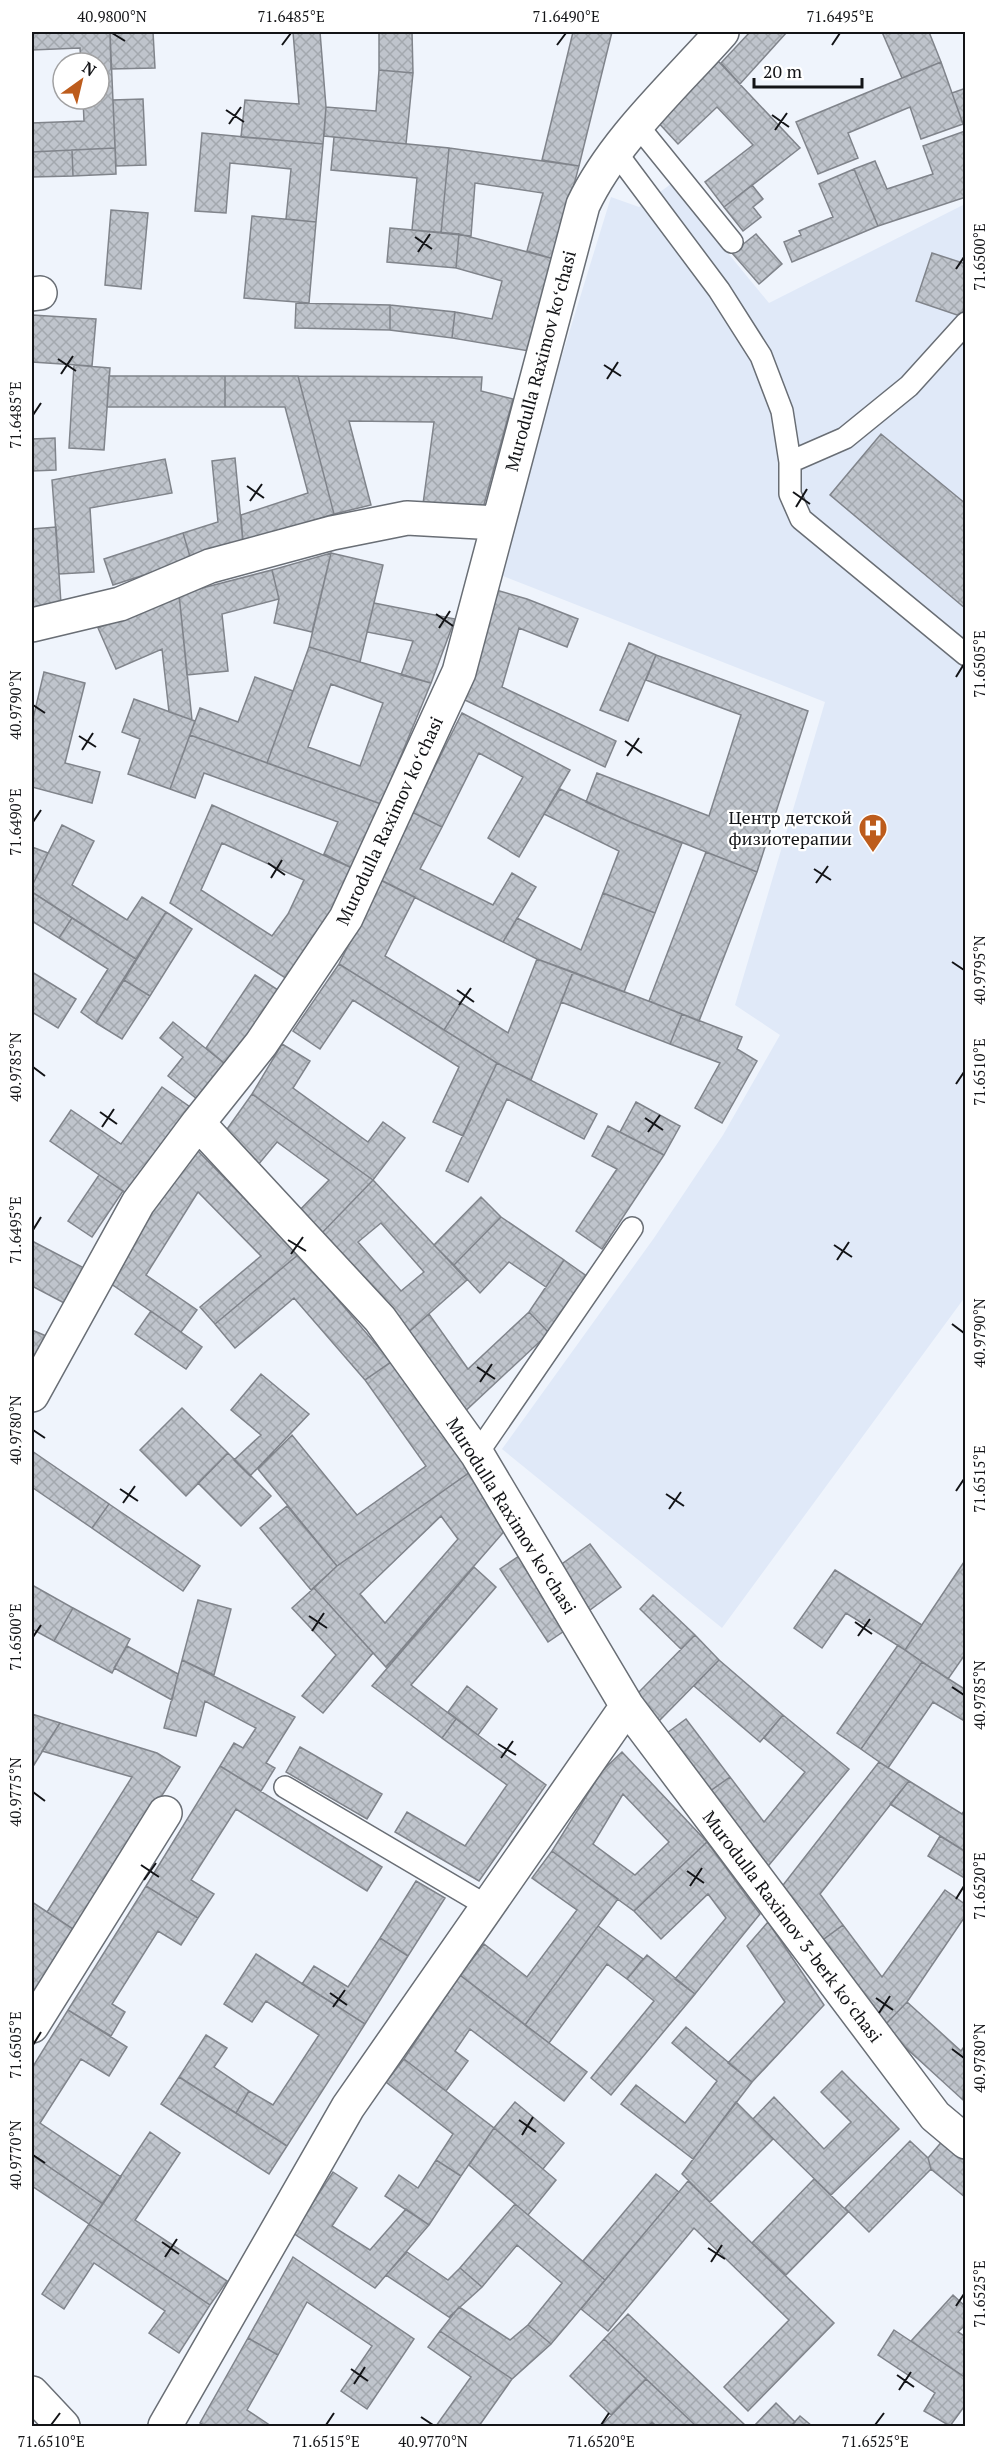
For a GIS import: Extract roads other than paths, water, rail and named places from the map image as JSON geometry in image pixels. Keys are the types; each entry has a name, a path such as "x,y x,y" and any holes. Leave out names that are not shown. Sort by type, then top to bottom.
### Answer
{"street":[{"name":"Murodulla Raximov koʻchasi","path":"627,1706 477,1454 380,1319 198,1123 261,1044 346,918 459,672 583,205 593,183 615,151 722,32"},
{"path":"32,625 120,604 210,566 332,532 406,518 497,524"},
{"path":"32,1395 138,1203 198,1123"},
{"path":"165,2427 348,2107 627,1706"},
{"name":"Murodulla Raximov 3-berk koʻchasi","path":"627,1706 935,2116 966,2142"},
{"path":"32,2026 165,1813"},
{"path":"32,2393 63,2427"}],"lane":[{"path":"638,126 732,242"},
{"path":"615,151 719,290 761,356 782,411 790,462 790,494 801,519 966,655"},
{"path":"790,462 845,438 909,386 966,323"},
{"path":"477,1454 632,1228"},
{"path":"285,1787 487,1906"}],"place":[{"name":"Центр детской физиотерапии","path":"873,854"}]}
